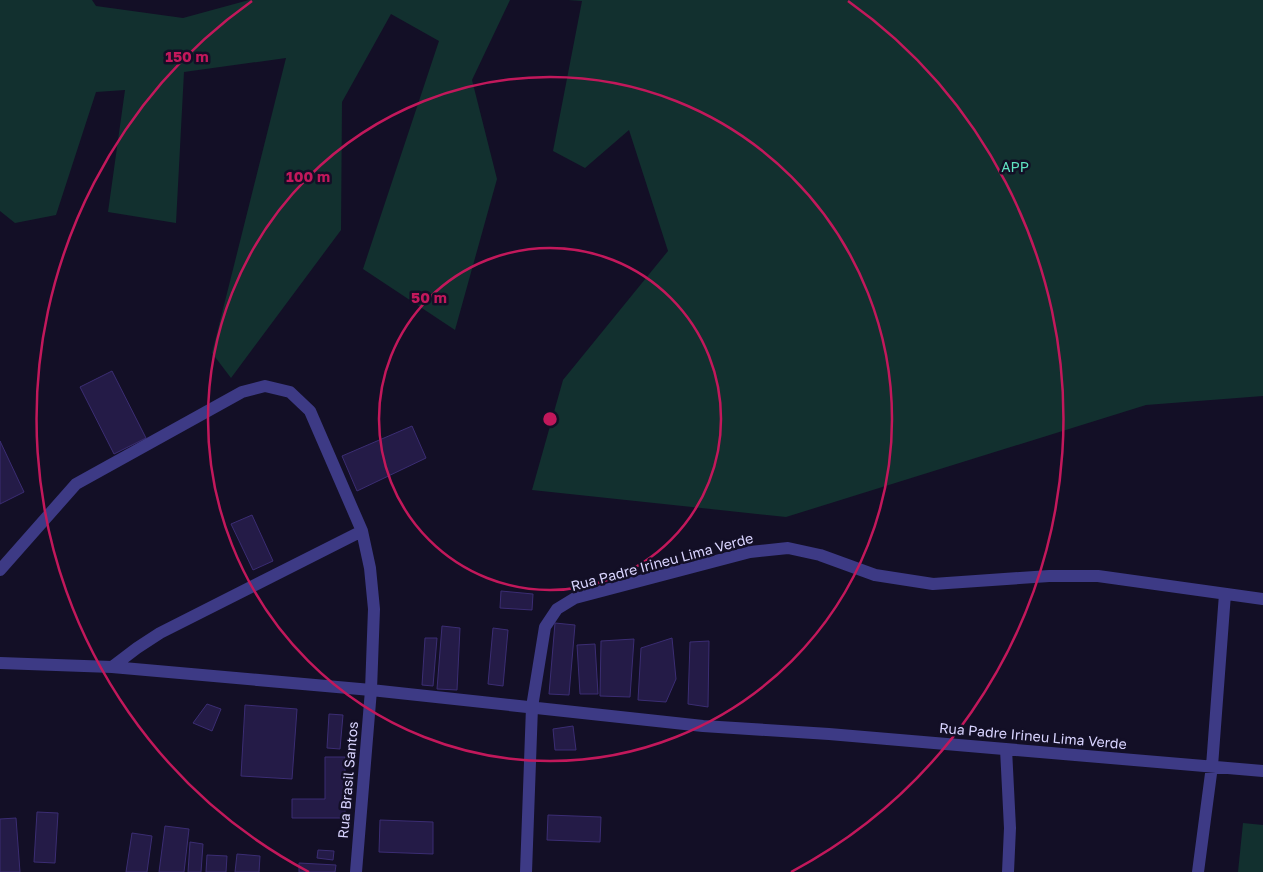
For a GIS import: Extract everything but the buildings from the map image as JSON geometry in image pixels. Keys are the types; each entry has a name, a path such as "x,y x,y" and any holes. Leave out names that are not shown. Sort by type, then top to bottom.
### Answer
{"street":[{"name":"Rua Brasil Santos","path":"0,570 76,484 242,392 265,386 290,392 310,411 362,531 370,568 374,609 370,690 356,872"},
{"path":"112,667 160,633 362,531"},
{"name":"Rua Padre Irineu Lima Verde","path":"532,708 545,627 557,608 575,598 750,552 788,548 820,555 875,575 933,584 1050,576 1098,576 1263,599"},
{"path":"1198,872 1212,766 1225,594"},
{"name":"Rua Padre Irineu Lima Verde","path":"0,663 112,667 370,690 703,726 830,734 1263,770"},
{"path":"526,872 532,708"},
{"path":"1006,749 1010,828 1008,872"}],"green space":[{"path":"0,0 92,0 96,6 183,18 249,0 510,0 472,80 497,179 455,330 363,269 439,41 391,14 342,102 341,230 231,378 212,353 286,58 184,72 176,223 108,212 125,90 96,92 56,215 15,223 0,211"},
{"name":"APP","path":"568,0 1263,0 1263,396 1146,405 786,517 532,490 563,380 668,251 629,130 585,168 553,151 582,1"},
{"path":"1243,823 1263,825 1263,872 1238,872"}]}
